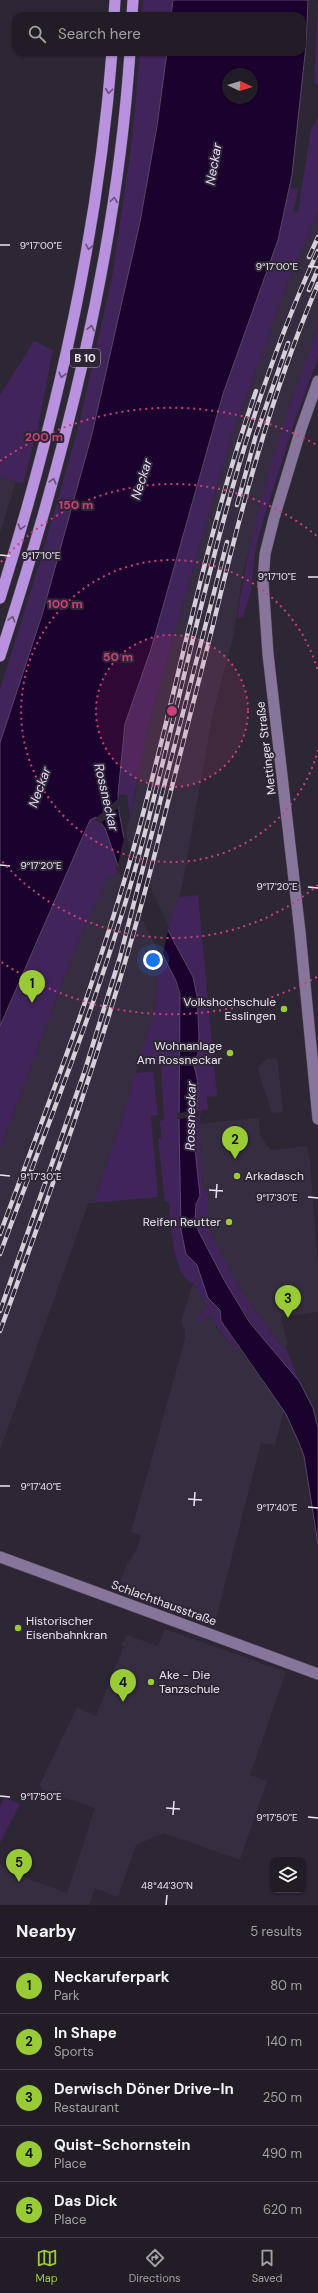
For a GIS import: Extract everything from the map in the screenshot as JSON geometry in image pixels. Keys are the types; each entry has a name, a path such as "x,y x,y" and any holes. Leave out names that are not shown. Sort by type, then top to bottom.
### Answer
{"highway":[{"path":"114,12 115,0"},
{"path":"132,12 133,0"},
{"name":"B 10","path":"0,598 48,432 77,307 99,179 112,56"},
{"name":"B 10","path":"0,656 54,476 92,326 117,181 130,56"}],"main road":[{"name":"Mettinger Straße","path":"318,382 301,429 270,534 264,565 263,594 318,1119"},
{"name":"Schlachthausstraße","path":"0,1557 318,1674"}],"shaded area":[{"path":"143,0 173,0 172,12 142,12"},
{"path":"318,0 318,85 314,83"},
{"path":"140,56 166,56 139,227 121,315 78,487 54,573 0,743 0,689 39,565 78,429 112,277 131,148"},
{"path":"318,118 318,213 276,311 269,336 231,437 147,730 130,817 127,795 118,794 127,716 151,649 223,394 278,240 290,188 298,189 294,211 298,212 311,129"},
{"path":"318,213 318,329 292,400 274,459 243,573 233,638 213,713 180,897 172,912 157,977 156,1005 125,1110 93,1203 88,1204 0,1450 0,1149 75,949 108,877 115,876 136,791 137,776 147,730 231,437 269,336 276,311"},
{"path":"318,329 318,358 295,420 262,524 255,553 251,591 243,617 237,618 250,544 269,471 292,399"},
{"path":"34,341 53,350 38,427 23,484 0,477 0,395"},
{"path":"0,477 16,482 0,533"},
{"path":"96,816 109,836 112,844 116,861 115,876 108,877 75,949 0,1149 0,1026 90,820"},
{"path":"198,895 217,1096 207,1097 208,1110 201,1111 199,1124 203,1188 208,1189 208,1228 238,1286 281,1346 285,1346 299,1381 262,1338 241,1308 203,1241 196,1223 195,1216 197,1202 200,1196 195,1136 198,1088 196,1072 193,1064 198,1054 197,996 193,977 168,930 172,912 180,897"},
{"path":"161,962 167,963 176,981 181,1002 179,1123 181,1230 186,1254 197,1265 208,1298 220,1310 221,1321 239,1349 236,1351 217,1327 210,1315 197,1324 198,1315 208,1308 193,1283 186,1279 181,1271 174,1248 169,1202 165,1201 158,1139 161,1138 160,1121 164,1120 161,1065 139,1061 156,1005 157,977"},
{"path":"277,1058 283,1112 272,1113 257,1068 267,1059"},
{"path":"153,1071 158,1115 151,1116 158,1197 93,1203 125,1110 135,1073"},
{"path":"259,1118 260,1135 270,1150 307,1146 310,1161 318,1266 318,1312 281,1317 288,1345 285,1346 281,1346 238,1286 208,1228 208,1189 203,1188 199,1124"},
{"path":"193,1283 208,1309 198,1323 210,1315 217,1328 236,1351 239,1349 284,1411 275,1445 261,1443 216,1619 138,1592 120,1581 127,1564 136,1551 141,1535 131,1532 185,1339 185,1331 181,1322"},
{"path":"165,1629 286,1672 250,1775 267,1781 240,1860 164,1833 136,1845 118,1897 95,1888 89,1905 0,1905 0,1865 26,1878 67,1893 95,1808 42,1790 40,1784 77,1707 96,1716 124,1646 121,1645 127,1635 158,1646"},
{"path":"4,1798 20,1804 0,1843 0,1807"}],"water":[{"path":"173,0 308,0 306,45 306,12 172,12"},
{"path":"166,56 305,56 292,175 278,240 223,394 151,649 125,724 118,794 119,812 124,838 171,936 193,977 197,996 199,1035 198,1054 193,1064 196,1072 198,1088 195,1136 200,1196 196,1204 195,1221 199,1232 224,1280 250,1323 299,1381 313,1408 318,1428 318,1544 304,1456 286,1414 221,1321 220,1310 208,1298 197,1265 186,1254 181,1230 179,1123 180,994 176,981 118,866 105,828 96,817 90,820 0,1026 0,743 42,615 92,434 140,222 157,126"}],"pier":[{"path":"120,797 119,807 100,824 95,819"},
{"path":"125,834 169,927 162,958 117,869"},
{"path":"200,1111 199,1117 177,1119 177,1113"}],"railway":[{"path":"309,257 318,237"},
{"path":"0,1254 76,1050 111,948 142,844 217,543 238,468 261,395 288,322 318,251"},
{"path":"309,290 318,269"},
{"path":"0,1331 82,1100 119,983 152,865 258,452 286,367 318,284"},
{"path":"237,505 256,435 288,343"},
{"path":"0,1234 55,1086 107,937 152,780 222,501 256,391"},
{"path":"0,1311 85,1070 120,957 227,542"}],"place":[{"name":"Neckaruferpark","path":"32,1003"},
{"name":"Volkshochschule Esslingen","path":"284,1009"},
{"name":"Wohnanlage Am Rossneckar","path":"230,1053"},
{"name":"In Shape","path":"235,1159"},
{"name":"Arkadasch","path":"237,1176"},
{"name":"Reifen Reutter","path":"229,1222"},
{"name":"Derwisch Döner Drive-In","path":"288,1318"},
{"name":"Historischer Eisenbahnkran","path":"18,1628"},
{"name":"Ake - Die Tanzschule","path":"151,1682"},
{"name":"Quist-Schornstein","path":"123,1702"},
{"name":"Das Dick","path":"19,1882"}],"water label":[{"name":"Neckar","path":"213,164"},
{"name":"Neckar","path":"141,479"},
{"name":"Neckar","path":"39,787"},
{"name":"Rossneckar","path":"107,797"},
{"name":"Rossneckar","path":"190,1116"}]}
